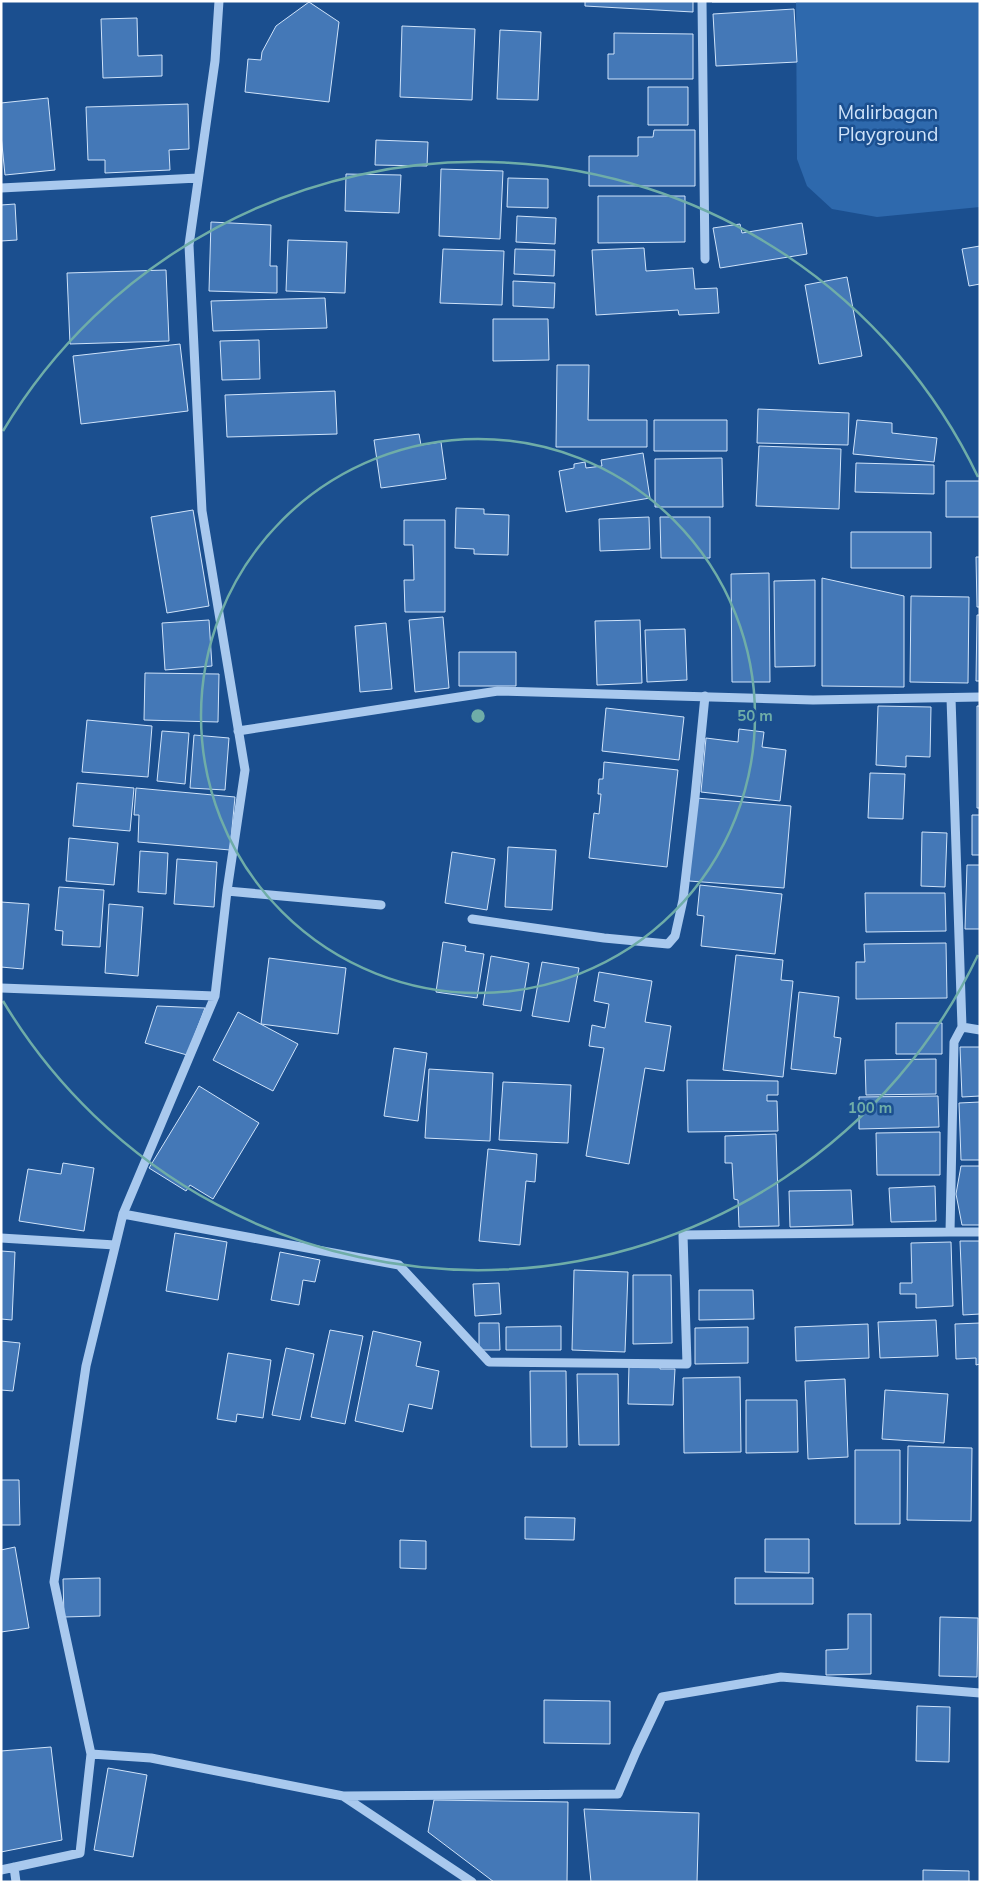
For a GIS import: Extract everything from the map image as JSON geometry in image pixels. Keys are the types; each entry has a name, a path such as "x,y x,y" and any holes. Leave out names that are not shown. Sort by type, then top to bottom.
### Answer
{"street":[{"path":"1,1870 80,1853 91,1754 54,1582 86,1366 123,1214 215,996 227,890 245,770 202,510 189,245 215,61 219,1"},
{"path":"702,1 704,259"},
{"path":"1,188 198,178"},
{"path":"238,731 498,692 813,700 980,697"},
{"path":"472,919 604,938 668,944 675,936 683,900 705,696"},
{"path":"950,1232 954,1042 962,1027 951,698"},
{"path":"227,890 381,906"},
{"path":"1,988 215,996"},
{"path":"962,1027 980,1030"},
{"path":"123,1214 399,1265 489,1362 687,1364 683,1235 980,1232"},
{"path":"1,1238 115,1245"},
{"path":"91,1754 150,1758 343,1796 618,1794 662,1697 782,1677 980,1693"},
{"path":"343,1796 468,1881"},
{"path":"14,1867 16,1882"}],"green space":[{"name":"Malirbagan Playground","path":"796,1 980,1 980,207 877,217 832,209 807,186 797,159"}],"building":[{"path":"585,1 693,1 693,12 585,6"},
{"path":"796,1 796,2 712,2"},
{"path":"309,2 339,22 329,102 245,92 248,59 261,60 262,52 276,26"},
{"path":"794,9 797,62 716,66 713,14"},
{"path":"137,18 138,56 162,55 162,76 103,78 101,19"},
{"path":"402,26 475,29 472,100 400,97"},
{"path":"500,30 541,32 538,100 497,99"},
{"path":"614,33 693,34 693,79 608,79 608,54 614,54"},
{"path":"648,87 688,87 688,125 648,125"},
{"path":"48,98 55,170 5,175 1,135 1,103"},
{"path":"188,104 189,149 169,150 170,170 105,173 105,160 88,160 86,107"},
{"path":"654,130 695,130 695,186 589,186 589,156 638,156 638,137 653,137"},
{"path":"376,140 428,142 427,166 375,165"},
{"path":"441,169 503,171 500,239 439,236"},
{"path":"346,174 401,175 399,213 345,211"},
{"path":"508,178 548,179 548,208 507,207"},
{"path":"598,196 685,196 685,242 598,243"},
{"path":"15,204 17,240 1,241 1,205"},
{"path":"517,216 556,218 555,244 516,242"},
{"path":"211,222 271,225 270,266 277,266 277,293 209,291"},
{"path":"802,223 807,254 720,268 713,228 740,224 742,233"},
{"path":"288,240 347,242 345,293 286,291"},
{"path":"980,246 980,284 969,286 962,249"},
{"path":"644,248 646,271 693,268 695,289 717,288 719,313 679,315 678,310 596,315 592,250"},
{"path":"443,249 504,251 502,305 440,303"},
{"path":"515,249 555,250 554,276 514,274"},
{"path":"166,270 169,341 70,344 67,273"},
{"path":"847,277 862,356 819,364 805,285"},
{"path":"513,281 555,283 554,308 513,306"},
{"path":"325,298 327,328 213,331 211,301"},
{"path":"493,319 548,319 549,360 493,361"},
{"path":"259,340 260,379 222,380 220,341"},
{"path":"180,344 188,411 81,424 73,356"},
{"path":"557,365 589,365 588,420 647,420 647,447 556,447"},
{"path":"335,391 337,434 227,437 225,395"},
{"path":"758,409 849,413 848,445 757,443"},
{"path":"654,420 727,420 727,451 654,451"},
{"path":"857,420 892,423 892,433 937,438 934,462 853,454"},
{"path":"419,434 421,445 441,442 446,479 381,488 374,440"},
{"path":"759,446 841,449 839,509 756,506"},
{"path":"643,453 650,498 566,512 559,471 574,468 574,464 585,462 586,468 602,466 601,460"},
{"path":"722,458 723,507 655,507 655,459"},
{"path":"856,463 934,465 934,494 855,492"},
{"path":"946,481 980,481 980,517 946,517"},
{"path":"456,508 484,509 484,514 509,515 508,555 474,554 474,549 455,548"},
{"path":"193,510 209,606 167,613 151,517"},
{"path":"649,517 650,549 600,551 599,519"},
{"path":"660,517 710,517 710,558 661,558"},
{"path":"404,520 445,520 445,612 405,612 404,580 414,580 413,545 404,545"},
{"path":"851,532 931,532 931,568 851,568"},
{"path":"976,557 980,557 980,607 977,607"},
{"path":"769,573 770,682 732,682 731,574"},
{"path":"822,578 904,596 904,687 822,686"},
{"path":"815,580 815,666 775,667 774,581"},
{"path":"911,596 969,597 968,683 910,682"},
{"path":"977,615 980,615 980,681 976,681"},
{"path":"443,617 449,688 415,692 409,620"},
{"path":"209,620 212,666 165,670 162,623"},
{"path":"640,620 642,683 597,685 595,621"},
{"path":"386,623 392,689 360,692 355,626"},
{"path":"685,629 687,680 647,682 645,630"},
{"path":"459,652 516,652 516,686 459,686"},
{"path":"145,673 219,674 218,722 144,720"},
{"path":"878,706 931,707 930,757 906,756 906,767 876,765"},
{"path":"977,706 980,706 980,808 977,808"},
{"path":"606,708 684,717 679,760 602,751"},
{"path":"87,720 152,726 148,777 82,772"},
{"path":"739,729 764,732 762,747 786,750 780,801 701,792 706,738 738,742"},
{"path":"162,731 189,733 185,784 157,781"},
{"path":"194,735 229,738 225,790 190,788"},
{"path":"604,762 678,770 667,867 589,858 594,813 599,814 601,794 598,794 599,779 603,779"},
{"path":"870,773 905,774 903,819 868,818"},
{"path":"77,783 134,788 130,831 73,826"},
{"path":"136,788 235,797 230,850 138,842 139,815 134,815"},
{"path":"696,798 791,806 784,888 689,881"},
{"path":"972,815 980,815 980,855 972,855"},
{"path":"922,832 947,833 945,887 921,886"},
{"path":"69,838 118,843 114,885 66,881"},
{"path":"508,847 556,850 552,910 505,907"},
{"path":"140,851 168,853 166,894 138,892"},
{"path":"452,852 495,859 487,910 445,903"},
{"path":"177,859 217,862 214,907 174,904"},
{"path":"967,865 980,865 980,929 965,929"},
{"path":"700,885 782,894 775,954 701,946 704,916 697,915"},
{"path":"59,887 104,890 100,947 62,945 63,931 55,930"},
{"path":"865,893 945,893 946,931 866,932"},
{"path":"1,902 29,904 23,969 1,967"},
{"path":"109,904 143,907 138,976 105,973"},
{"path":"443,942 466,946 465,951 484,954 477,998 436,992"},
{"path":"946,943 947,998 856,999 856,962 865,962 864,944"},
{"path":"736,955 783,960 781,980 793,981 783,1077 723,1070"},
{"path":"491,956 529,963 521,1011 483,1005"},
{"path":"269,958 346,968 338,1034 261,1024"},
{"path":"542,962 579,968 569,1022 532,1016"},
{"path":"599,972 652,981 645,1022 671,1026 664,1071 645,1068 629,1164 586,1156 604,1048 589,1046 592,1025 605,1028 609,1004 594,1001"},
{"path":"799,992 839,997 834,1037 841,1038 836,1074 791,1069"},
{"path":"157,1006 205,1008 187,1055 145,1043"},
{"path":"238,1012 298,1044 273,1091 213,1060"},
{"path":"896,1023 942,1023 942,1054 896,1054"},
{"path":"960,1047 980,1047 980,1096 962,1097"},
{"path":"394,1048 427,1053 418,1121 384,1116"},
{"path":"936,1059 936,1094 866,1095 865,1060"},
{"path":"429,1069 493,1073 490,1141 425,1138"},
{"path":"687,1080 778,1081 778,1095 767,1095 767,1101 777,1101 778,1131 688,1132"},
{"path":"503,1082 571,1085 568,1143 499,1140"},
{"path":"199,1086 259,1123 213,1199 190,1185 186,1191 149,1168"},
{"path":"938,1096 939,1127 859,1129 859,1097"},
{"path":"980,1102 980,1160 961,1160 959,1103"},
{"path":"940,1132 940,1175 877,1175 876,1133"},
{"path":"776,1134 779,1226 739,1227 738,1200 734,1199 732,1163 725,1163 725,1136"},
{"path":"488,1149 537,1154 535,1182 526,1181 520,1245 479,1241"},
{"path":"63,1163 94,1168 84,1231 19,1221 28,1169 61,1174"},
{"path":"961,1166 980,1166 980,1225 962,1225 956,1194"},
{"path":"935,1186 936,1221 891,1222 889,1188"},
{"path":"851,1190 853,1225 790,1227 789,1191"},
{"path":"175,1233 227,1242 218,1300 166,1291"},
{"path":"960,1241 980,1241 980,1314 963,1315"},
{"path":"951,1242 953,1306 916,1308 916,1294 900,1294 900,1283 912,1283 911,1243"},
{"path":"1,1251 15,1252 12,1320 1,1319"},
{"path":"280,1252 320,1260 315,1282 303,1280 299,1305 271,1300"},
{"path":"574,1270 628,1272 625,1352 572,1350"},
{"path":"633,1275 671,1275 672,1343 633,1344"},
{"path":"499,1283 501,1314 475,1316 473,1284"},
{"path":"699,1290 753,1290 754,1319 699,1320"},
{"path":"936,1320 938,1356 880,1358 878,1322"},
{"path":"479,1323 499,1323 500,1350 479,1350"},
{"path":"980,1323 980,1364 976,1365 976,1358 956,1359 955,1324"},
{"path":"868,1324 869,1358 796,1361 795,1327"},
{"path":"561,1326 561,1350 506,1350 506,1327"},
{"path":"748,1327 748,1363 695,1364 695,1328"},
{"path":"330,1330 363,1336 345,1424 311,1417"},
{"path":"373,1331 421,1342 416,1366 439,1371 432,1409 409,1404 403,1432 355,1421"},
{"path":"1,1341 20,1343 13,1391 1,1390"},
{"path":"286,1348 314,1354 300,1420 272,1415"},
{"path":"228,1353 271,1360 263,1418 237,1414 236,1422 217,1419"},
{"path":"629,1365 660,1366 660,1369 675,1369 673,1405 628,1404"},
{"path":"530,1371 566,1371 567,1447 531,1447"},
{"path":"577,1374 618,1374 619,1445 579,1445"},
{"path":"740,1377 741,1452 684,1453 683,1378"},
{"path":"845,1379 848,1457 808,1459 805,1381"},
{"path":"885,1390 948,1394 944,1443 882,1439"},
{"path":"746,1400 797,1400 798,1452 746,1453"},
{"path":"908,1446 972,1448 971,1521 907,1520"},
{"path":"855,1450 900,1450 900,1524 855,1524"},
{"path":"1,1480 19,1480 20,1525 1,1525"},
{"path":"525,1517 575,1518 574,1540 525,1539"},
{"path":"765,1539 809,1539 809,1573 765,1572"},
{"path":"400,1540 426,1541 426,1569 400,1568"},
{"path":"15,1547 29,1628 1,1632 1,1550"},
{"path":"100,1578 100,1616 64,1617 63,1579"},
{"path":"735,1578 813,1578 813,1604 735,1604"},
{"path":"848,1614 871,1614 871,1674 826,1675 826,1650 848,1649"},
{"path":"940,1617 978,1618 977,1677 939,1676"},
{"path":"544,1700 610,1701 610,1744 544,1743"},
{"path":"917,1706 950,1707 949,1762 916,1761"},
{"path":"51,1747 62,1840 1,1852 1,1751"},
{"path":"108,1768 147,1775 133,1857 94,1850"},
{"path":"434,1800 568,1802 567,1882 494,1882 428,1832"},
{"path":"584,1809 699,1813 697,1882 591,1882"},
{"path":"923,1870 969,1871 969,1882 923,1882"}]}
